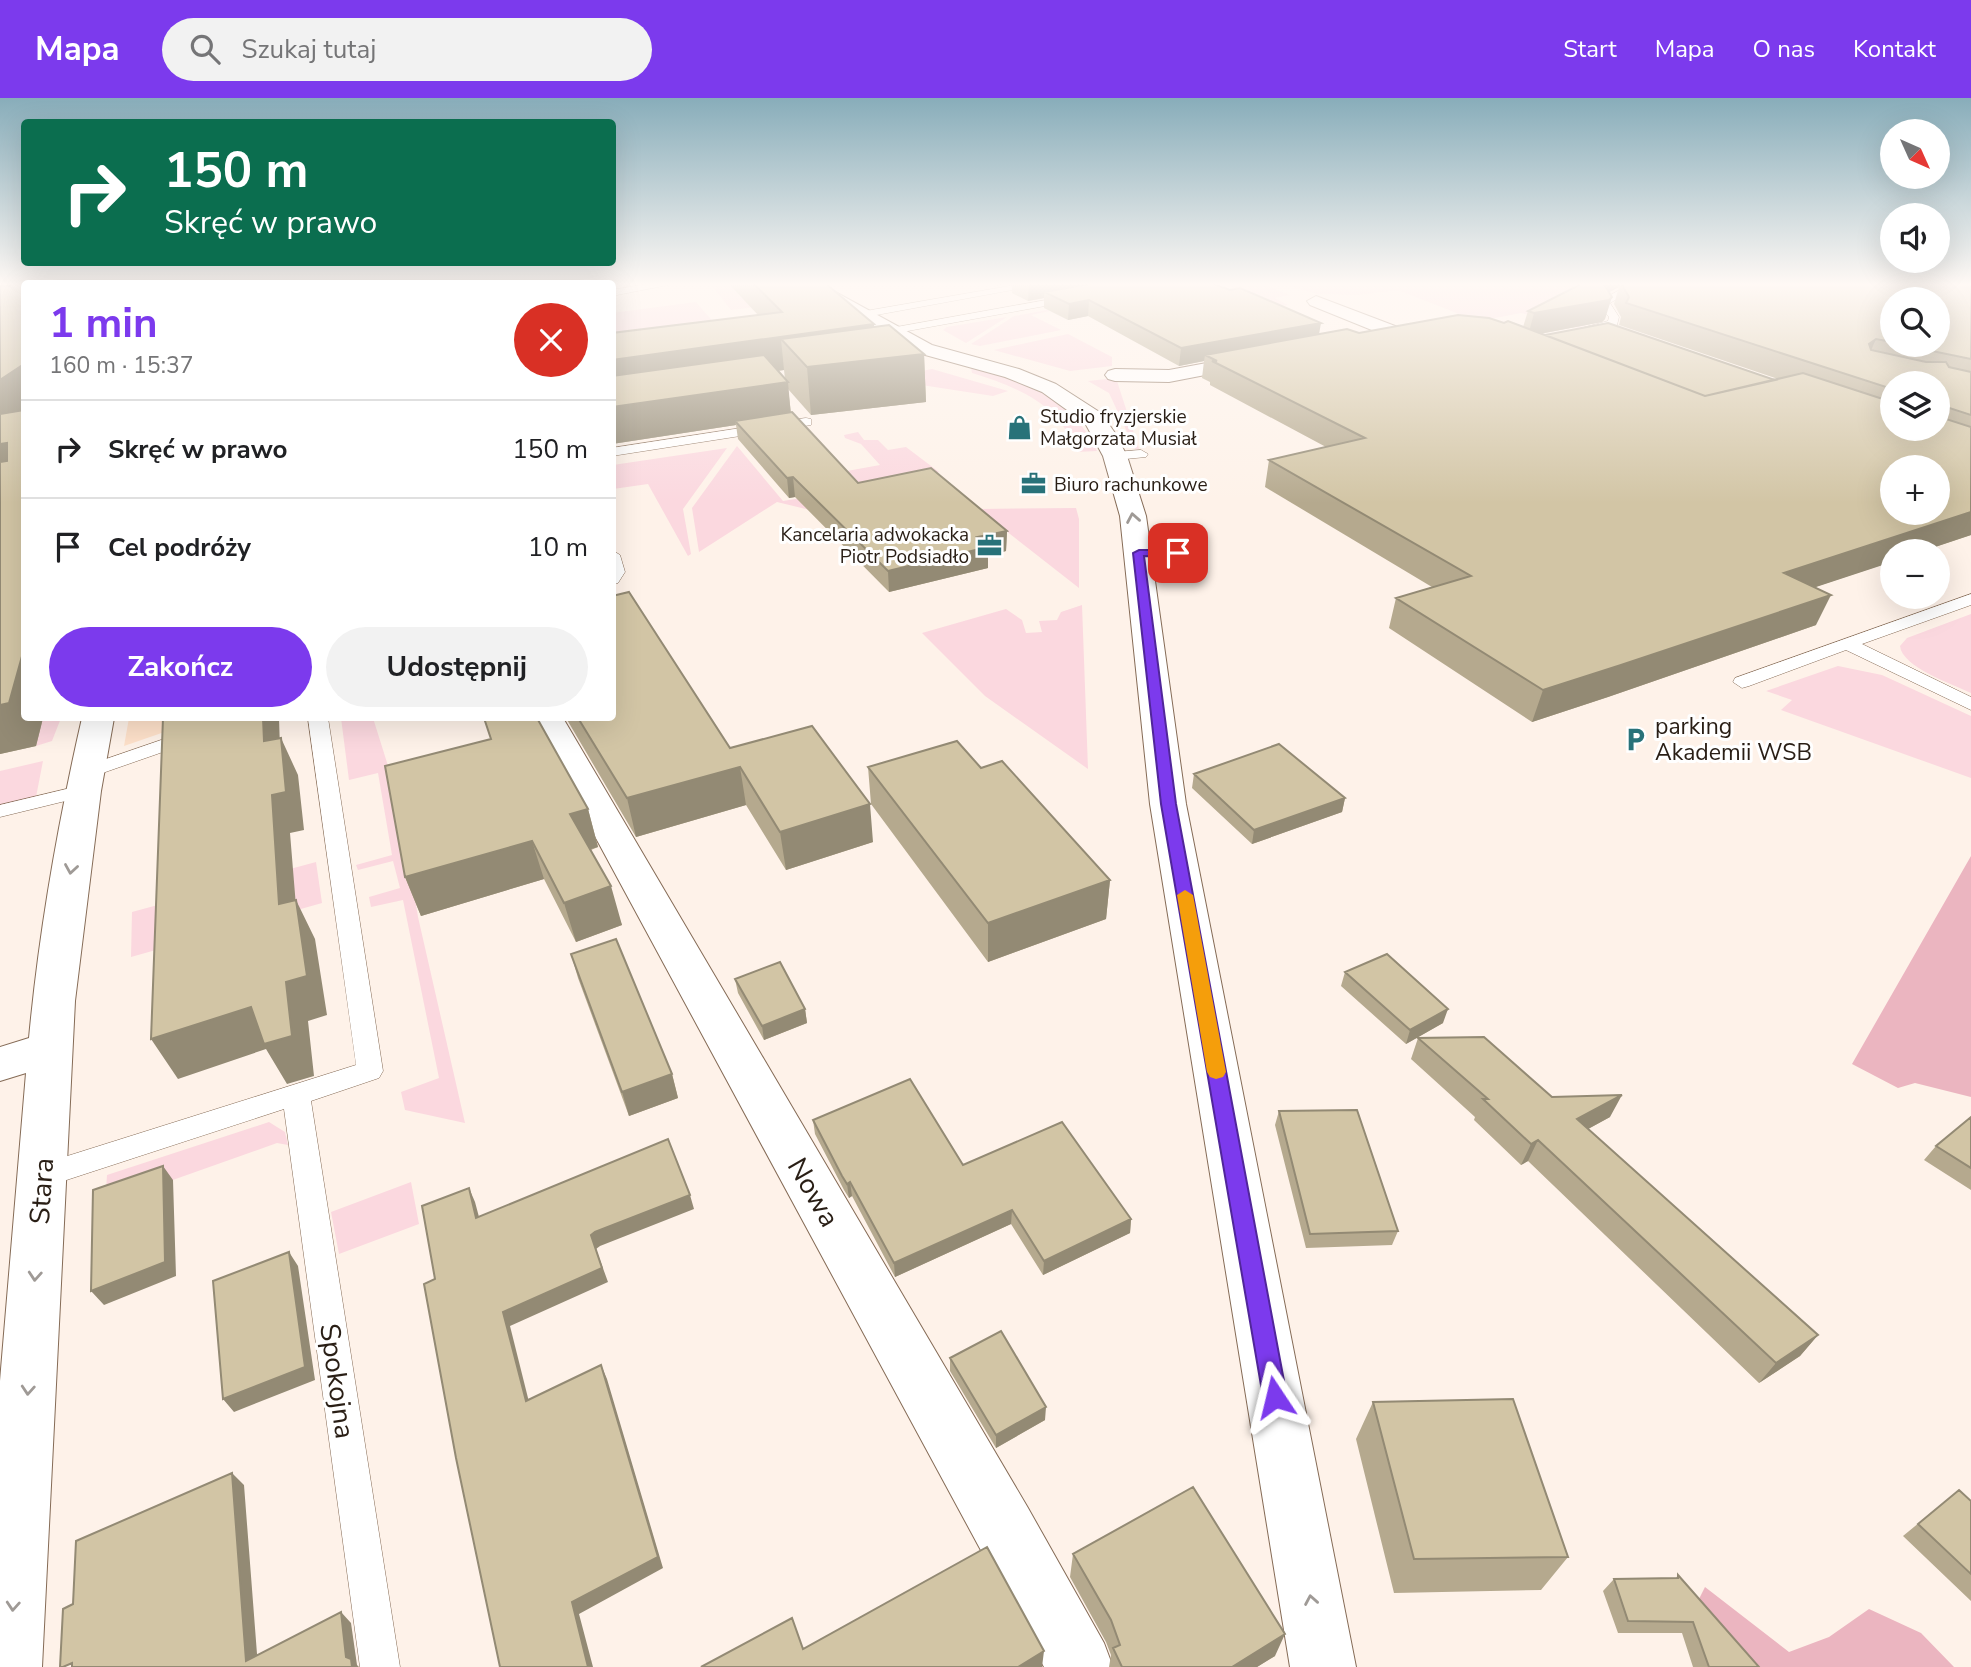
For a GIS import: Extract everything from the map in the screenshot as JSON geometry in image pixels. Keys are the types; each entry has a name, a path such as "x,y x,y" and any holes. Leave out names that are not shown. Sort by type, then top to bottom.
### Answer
{"street":[{"path":"906,361 935,356"},
{"path":"948,356 1012,373 1063,396 1093,418 1104,433 1128,455 1128,493 1139,553 1168,804 1323,1667"},
{"path":"1115,375 1169,376 1276,356"},
{"name":"Stara","path":"9,1667 50,1049 63,920 97,721"},
{"name":"Nowa","path":"549,721 1006,1530 1080,1667"},
{"path":"0,1064 50,1049"}],"lane":[{"path":"616,451 806,422 792,406"},
{"path":"1139,553 1178,553"},
{"path":"1742,682 1971,599"},
{"path":"1847,644 1971,704"},
{"path":"0,811 85,782 235,721"},
{"path":"42,1177 370,1071 318,721"},
{"name":"Spokojna","path":"296,1095 380,1667"}],"shaded area":[{"path":"1017,356 1112,357 1112,366 1070,371"},
{"path":"971,368 1010,378 1045,394 1075,418 1097,451 1076,452 1060,421 1048,410 1021,391 972,373"},
{"path":"932,369 1008,391 993,396 915,384 922,371"},
{"path":"1116,378 1139,449 1135,449 1109,393 1088,381"},
{"path":"858,432 864,440 878,440 888,450 906,447 939,472 810,510 777,502 699,552 692,508 737,446 783,501 850,490 836,473 880,465 861,444 845,438 844,435"},
{"path":"727,448 683,509 691,554 688,556 648,484 616,489 616,465"},
{"path":"1076,508 1079,519 1079,588 978,509"},
{"path":"1082,605 1088,769 985,696 922,633 1006,609 1022,620 1026,633 1042,632 1039,621 1057,620 1061,612"},
{"path":"1971,614 1971,693 1918,668 1903,654 1900,646 1907,638"},
{"path":"1838,666 1882,675 1971,716 1971,778 1781,710 1792,700 1766,691"},
{"path":"41,721 60,721 52,741 36,746"},
{"path":"128,721 196,721 124,746"},
{"path":"341,721 374,721 400,804 418,917 465,1123 405,1110 401,1092 439,1078 403,900 371,907 369,897 400,888 393,861 358,870 356,865 392,855 378,773 349,780"},
{"path":"43,761 36,797 0,807 0,771"},
{"path":"1971,856 1971,1097 1915,1083 1898,1088 1852,1064"},
{"path":"316,862 322,903 131,957 132,912"},
{"path":"269,1122 285,1132 288,1145 277,1143 105,1204 107,1175"},
{"path":"411,1182 419,1224 339,1254 331,1212"},
{"path":"1705,1587 1789,1652 1829,1637 1869,1609 1921,1633 1954,1667 1751,1667 1697,1603"}],"building":[{"path":"0,356 21,356 21,366 0,380"},
{"path":"616,356 640,356 616,359"},
{"path":"765,356 788,382 616,406 616,375"},
{"path":"797,356 904,356 807,367"},
{"path":"1207,356 1601,356 1705,396 1803,373 1880,398 1880,441 1950,441 1950,420 1971,427 1971,512 1950,519 1950,455 1880,455 1880,525 1931,525 1888,539 1880,539 1880,542 1784,573 1831,595 1543,690 1396,598 1471,576 1269,460 1365,438 1212,361 1217,361"},
{"path":"1601,356 1705,356 1775,380 1705,396"},
{"path":"1791,356 1903,357 1926,362 1946,362 1949,367 1971,372 1971,415 1950,408 1950,371 1880,371 1880,385"},
{"path":"21,410 21,660 9,703 0,705 0,462 7,461 7,443 0,444 0,414"},
{"path":"792,412 858,483 931,468 1007,531 977,537 988,547 888,571 793,477 787,478 735,421"},
{"path":"629,592 730,748 812,726 870,804 780,832 740,767 627,798 580,721 616,721 616,595"},
{"path":"163,721 263,721 264,741 281,738 286,792 272,795 279,904 296,900 307,976 286,982 292,1036 264,1044 251,1007 151,1039"},
{"path":"485,721 539,721 588,809 570,814 611,886 564,903 532,841 405,877 385,766 491,739"},
{"path":"957,741 981,768 1002,761 1110,880 988,923 868,767"},
{"path":"1279,744 1345,798 1254,830 1194,774"},
{"path":"616,939 672,1074 622,1092 571,954"},
{"path":"1387,954 1448,1009 1410,1030 1345,972"},
{"path":"780,962 805,1009 762,1026 735,979"},
{"path":"1484,1037 1552,1097 1622,1095 1577,1119 1818,1335 1776,1363 1538,1140 1531,1144 1483,1099 1488,1099 1418,1038"},
{"path":"910,1079 963,1165 1062,1122 1131,1219 1044,1261 1012,1210 894,1263 850,1182 847,1184 842,1176 813,1120"},
{"path":"1357,1110 1398,1231 1310,1234 1279,1111"},
{"path":"1971,1117 1971,1168 1936,1146"},
{"path":"668,1139 690,1195 595,1232 591,1235 602,1268 503,1312 526,1401 601,1365 658,1557 572,1602 588,1667 500,1667 456,1458 424,1284 435,1279 422,1206 469,1188 476,1218"},
{"path":"163,1166 165,1262 91,1291 93,1190"},
{"path":"289,1252 305,1367 223,1399 213,1281"},
{"path":"1001,1331 1046,1407 996,1435 950,1358"},
{"path":"1513,1399 1568,1557 1414,1559 1373,1402"},
{"path":"232,1473 246,1661 341,1612 346,1657 351,1659 352,1667 72,1667 72,1663 60,1667 63,1609 73,1604 76,1541"},
{"path":"1193,1487 1285,1634 1232,1667 1122,1667 1113,1648 1120,1645 1111,1620 1073,1554"},
{"path":"1959,1490 1971,1501 1971,1574 1918,1524"},
{"path":"987,1547 1044,1651 1018,1667 701,1667 792,1618 803,1649"},
{"path":"1678,1575 1759,1667 1709,1667 1693,1622 1628,1621 1614,1579 1678,1578"}],"slow traffic":[{"path":"1185,895 1216,1072"}],"place":[{"name":"Studio fryzjerskie Małgorzata Musiał","path":"1020,427"},
{"name":"Biuro rachunkowe","path":"1034,484"},
{"name":"Kancelaria adwokacka Piotr Podsiadło","path":"989,545"},
{"name":"parking Akademii WSB","path":"1635,739"}],"route":[{"path":"1178,553 1139,553 1161,755 1275,1397"}]}
